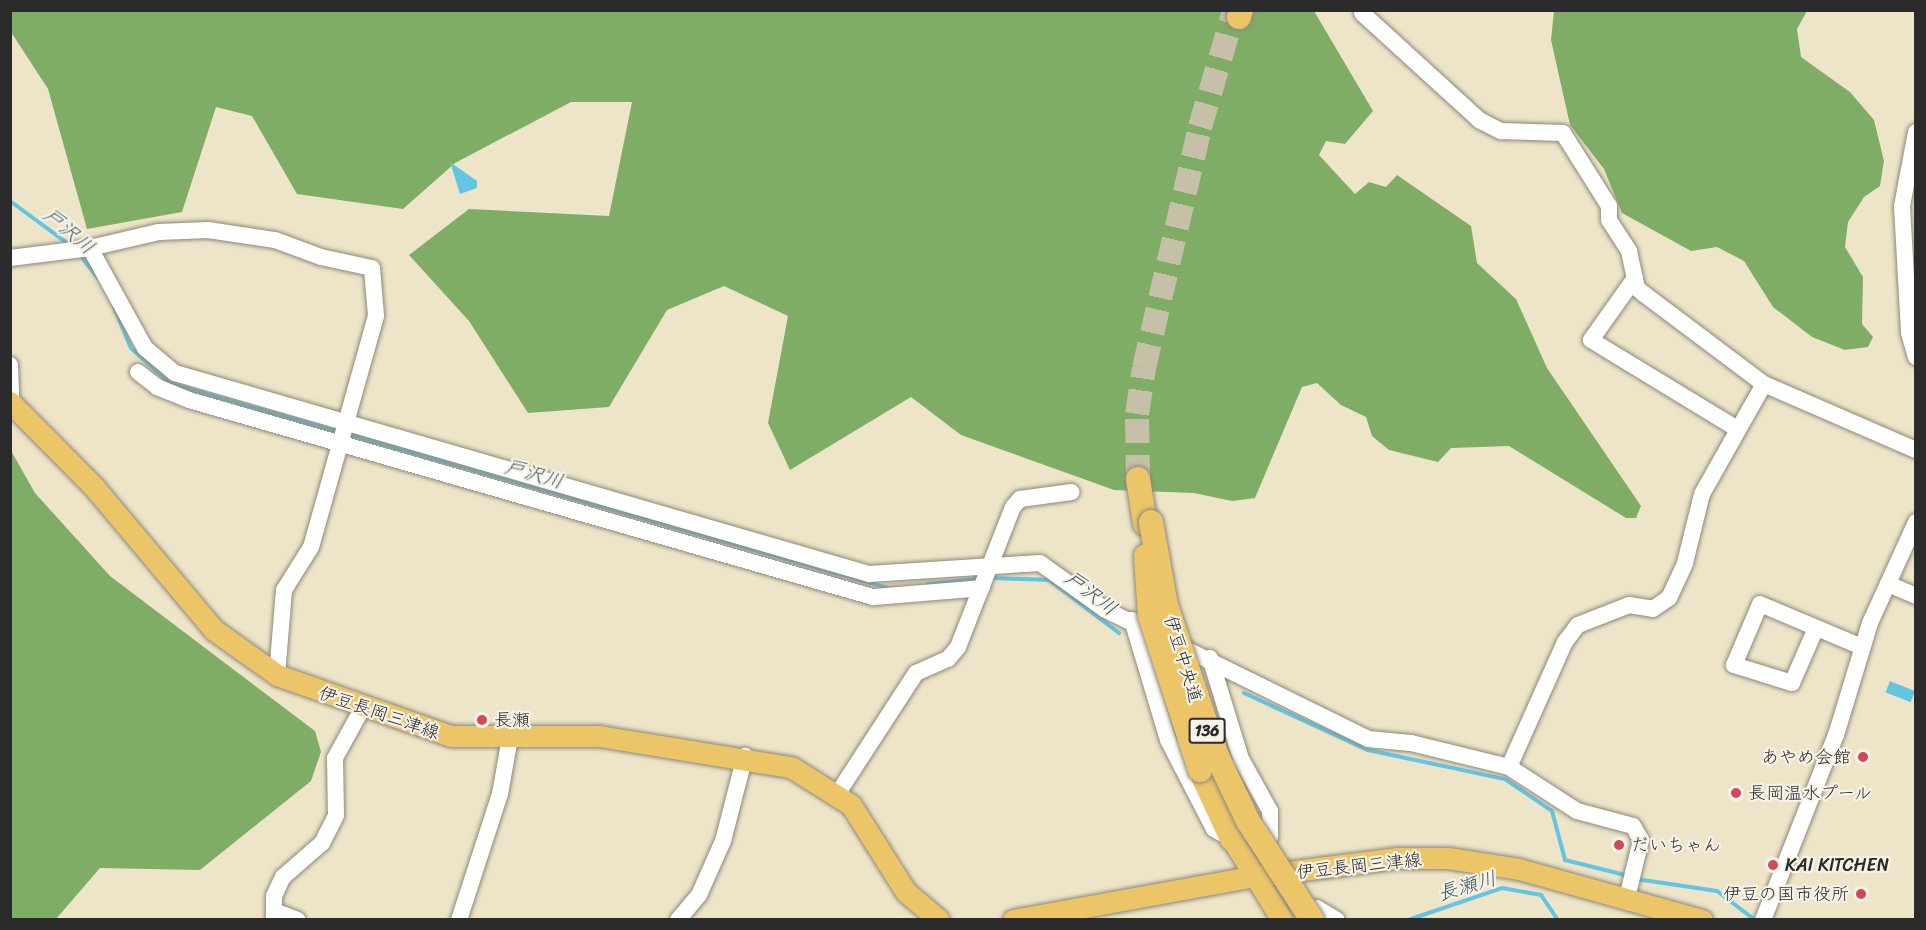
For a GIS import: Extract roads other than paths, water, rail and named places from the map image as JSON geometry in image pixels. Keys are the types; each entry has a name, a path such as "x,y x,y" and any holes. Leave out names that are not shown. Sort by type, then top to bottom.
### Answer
{"highway":[{"name":"伊豆中央道","path":"1141,478 1148,529 1177,670 1208,757 1243,827 1319,917"},
{"name":"伊豆中央道","path":"1148,529 1195,701 1216,754 1248,821 1319,917"},
{"path":"1148,529 1144,570 1150,616 1200,770 1232,839"},
{"path":"1160,570 1230,758 1270,837"}],"main road":[{"name":"伊豆長岡三津線","path":"11,403 94,487 214,630 277,675 362,709 432,733 510,738 599,736 745,756 791,767 838,793 861,818 906,892 934,919"},
{"path":"1270,837 1319,917"},
{"path":"1232,839 1278,916"},
{"name":"伊豆長岡三津線","path":"1013,920 1256,876 1398,858 1448,858 1519,869 1702,920"}],"street":[{"path":"1362,13 1479,120 1501,131 1563,133 1611,210 1609,220 1629,251 1635,278 1644,294 1764,384 1916,450"},
{"path":"1916,132 1902,214 1909,333 1916,357"},
{"path":"10,258 90,248 159,231 208,230 275,240 321,257 372,268 376,316 310,547 284,590 277,675"},
{"path":"90,248 138,337 161,365 343,433 873,597 982,587"},
{"path":"1635,278 1591,340 1736,428"},
{"path":"10,365 11,403"},
{"path":"138,372 168,392 343,433 869,574 1040,563 1104,609 1210,658 1368,739 1411,743 1509,767 1565,806 1639,831 1641,840 1627,898"},
{"path":"1509,767 1565,642 1578,625 1629,605 1653,609 1668,598 1685,563 1693,516 1736,428 1764,384"},
{"path":"838,793 916,673 948,659 958,647 1020,499 1072,492"},
{"path":"1763,920 1836,735 1862,647 1916,522"},
{"path":"1888,584 1916,596"},
{"path":"1816,628 1792,683 1734,665 1760,604 1862,647"},
{"path":"1132,620 1168,740 1214,829 1232,839"},
{"path":"1210,658 1240,759 1270,811 1270,837"},
{"path":"298,920 275,916 274,896 283,877 322,843 336,815 335,759 362,709"},
{"path":"459,920 500,794 510,738"},
{"path":"678,920 699,895 723,841 745,756"}],"water":[{"path":"450,162 477,181 477,188 460,194"},
{"path":"1890,681 1915,691 1911,702 1886,692"}],"waterway":[{"name":"戸沢川","path":"10,201 70,245"},
{"name":"戸沢川","path":"80,255 97,277"},
{"name":"戸沢川","path":"114,307 131,348 171,384 340,432"},
{"name":"戸沢川","path":"347,434 888,588"},
{"name":"戸沢川","path":"991,578 1049,580 1119,633"},
{"name":"戸沢川","path":"928,584 980,579"},
{"name":"戸沢川","path":"1244,693 1368,750 1505,779 1552,811 1565,860 1629,876"},
{"name":"戸沢川","path":"1636,879 1717,891 1755,920"},
{"name":"長瀬川","path":"1408,920 1502,888 1541,895 1558,920"},
{"name":"長瀬川","path":"1164,920 1175,920"}],"tunnel":[{"path":"1138,479 1137,414 1144,368 1200,127 1233,15"}],"place":[{"name":"長瀬","path":"482,720"},
{"name":"あやめ会館","path":"1863,757"},
{"name":"長岡温水プール","path":"1736,793"},
{"name":"だいちゃん","path":"1619,845"},
{"name":"KAI KITCHEN","path":"1773,865"},
{"name":"伊豆の国市役所","path":"1861,894"}]}
